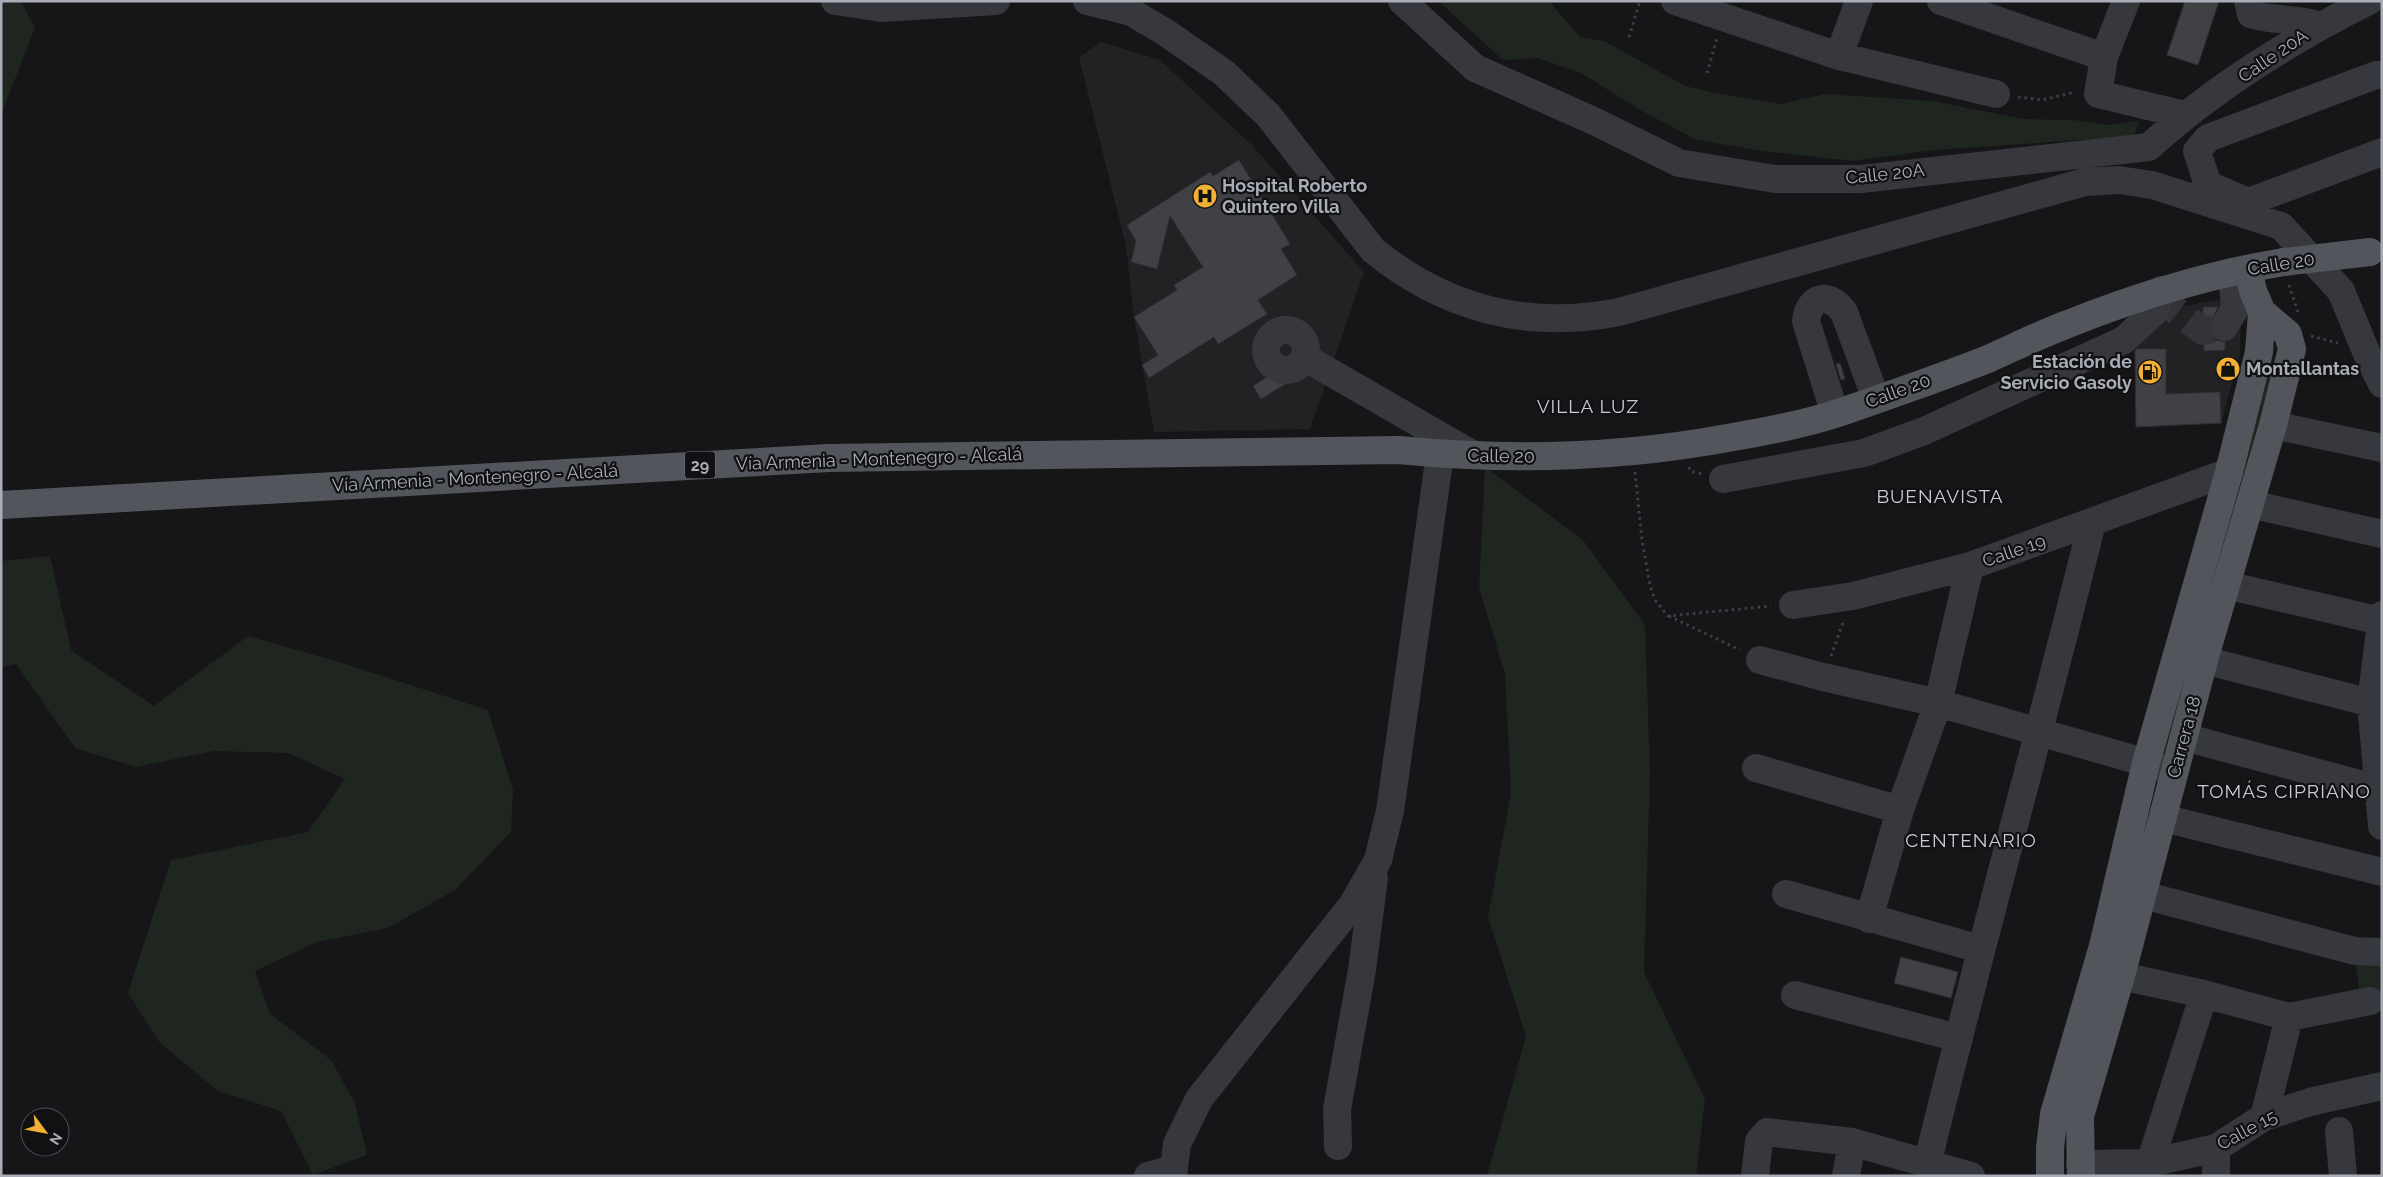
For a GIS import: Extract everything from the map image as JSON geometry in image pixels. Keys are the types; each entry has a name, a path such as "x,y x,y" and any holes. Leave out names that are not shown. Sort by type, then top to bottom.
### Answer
{"main road":[{"name":"Calle 20","path":"1399,450 1477,456 1553,457 1629,452 1694,444 1766,431 1835,414 1986,359 2068,324 2161,290 2240,270 2286,271 2376,251"},
{"name":"Carrera 18","path":"2050,1176 2050,1148 2054,1114 2103,946 2146,763 2229,472 2259,352 2262,312 2253,291 2240,270"},
{"name":"Carrera 18","path":"2081,1170 2080,1116 2121,976 2204,660 2273,425 2292,349 2293,325 2262,312"},
{"name":"Vía Armenia - Montenegro - Alcalá","path":"1,505 829,458 1399,450"}],"street":[{"path":"835,1 882,8 996,1"},
{"path":"1086,1 1130,12 1165,32 1224,73 1268,115 1373,250 1392,265 1423,284 1496,313 1528,318 1592,317 1619,312 2098,180 2123,168 2149,147"},
{"name":"Calle 20A","path":"1402,1 1475,68 1596,122 1679,163 1775,179 1861,179 2149,147 2185,115 2319,26 2369,1"},
{"path":"1675,1 1839,56 1996,94"},
{"path":"1839,56 1859,1"},
{"path":"1940,1 2104,57"},
{"path":"2126,1 2104,57 2098,94 2185,115"},
{"path":"2248,1 2251,14 2268,20 2302,21 2319,26"},
{"path":"2382,75 2376,75 2208,138 2197,151 2208,186 2248,202 2382,152"},
{"path":"2098,180 2152,184 2281,226 2341,291 2367,354 2382,384"},
{"path":"2224,327 2235,309 2240,270"},
{"path":"1724,479 1864,453 1924,431 2124,340 2154,312 2161,290"},
{"path":"1835,414 1806,321 1808,309 1814,301 1826,298 1836,302 1844,312 1876,399"},
{"path":"1304,357 1477,456"},
{"path":"1385,403 1399,450"},
{"path":"2273,425 2382,448"},
{"path":"1338,1146 1337,1109 1362,970 1368,918 1378,860 1390,811 1440,454"},
{"name":"Calle 19","path":"1793,606 1852,596 1970,566 2229,472"},
{"path":"2250,504 2382,534"},
{"path":"1928,1170 1980,949 2040,733 2092,523"},
{"path":"1868,919 1900,810 1938,703 1970,566"},
{"path":"2226,585 2381,618 2371,703 2382,826"},
{"path":"1760,660 1823,677 1938,703 2174,771"},
{"path":"2204,660 2371,703"},
{"path":"2184,737 2378,789"},
{"path":"1756,768 1900,810"},
{"path":"2163,818 2382,872"},
{"path":"1165,1174 1199,1099 1353,904 1378,860"},
{"path":"1786,894 1868,919 1980,949"},
{"path":"2143,895 2355,951 2380,952"},
{"path":"2121,976 2204,994 2289,1017 2370,1001"},
{"path":"2150,1163 2204,994"},
{"path":"1795,995 1958,1038"},
{"path":"2264,1117 2289,1017"},
{"name":"Calle 15","path":"2081,1170 2150,1163 2216,1148 2264,1117 2310,1102 2382,1086"},
{"path":"2339,1131 2344,1176"},
{"path":"1755,1176 1759,1141 1767,1132 1852,1142 1928,1170 1971,1176"},
{"path":"1846,1176 1852,1142"},
{"path":"2216,1148 2216,1176"}],"path":[{"path":"1629,37 1640,1"},
{"path":"1707,73 1723,18"},
{"path":"1996,94 2042,100 2074,92 2098,94"},
{"path":"2286,271 2293,325 2304,334 2354,348 2367,354"},
{"path":"1629,452 1637,476 1642,540 1650,585 1656,600 1668,616 1760,660"},
{"path":"1823,677 1852,596"},
{"path":"1668,616 1793,606"}],"shaded area":[{"path":"1,1 21,1 35,28 1,115"},
{"path":"1438,1 1549,1 1580,37 1604,41 1685,86 1780,104 1826,94 1932,101 2024,119 2073,120 2107,125 2139,121 2134,135 2124,137 1933,150 1853,161 1762,151 1697,140 1642,111 1581,73 1537,58 1503,60"},
{"name":"Hospital Roberto Quintero Villa","path":"1101,42 1160,60 1252,145 1364,272 1310,429 1154,432 1134,317 1126,246 1079,57"},
{"path":"2241,296 2240,354 2221,423 2136,427 2135,349 2167,309"},
{"path":"2266,369 2273,372 2167,753 2162,752"},
{"path":"1485,467 1583,540 1645,625 1650,774 1644,972 1705,1099 1696,1176 1487,1176 1526,1036 1488,917 1511,793 1505,674 1479,587"},
{"path":"50,556 71,650 154,706 248,636 336,661 488,710 513,790 511,832 455,890 388,928 317,942 255,971 270,1014 331,1060 355,1103 367,1155 313,1175 281,1111 218,1091 160,1043 128,993 171,860 308,832 345,779 288,753 214,751 136,767 75,748 16,664 1,667 1,561"},
{"path":"2382,955 2382,993 2360,996 2355,958"}],"building":[{"path":"2185,1 2219,1 2198,65 2167,55"},
{"path":"1239,160 1290,244 1281,249 1297,275 1258,300 1267,314 1218,344 1214,337 1149,378 1142,365 1158,355 1134,317 1177,290 1174,285 1203,267 1170,216 1157,269 1131,262 1136,241 1127,225 1210,172 1213,176"},
{"path":"2203,307 2218,307 2208,327 2215,340 2225,342 2225,350 2204,351"},
{"path":"2137,349 2166,349 2166,394 2220,392 2221,423 2136,427 2135,351"},
{"path":"1840,363 1845,379 1841,380 1836,364"},
{"path":"1279,370 1287,383 1261,399 1253,386"},
{"path":"1901,957 1958,972 1951,998 1894,983"}],"tunnel":[{"path":"2161,290 2175,310 2203,331 2224,327"}],"place":[{"name":"Hospital Roberto Quintero Villa","path":"1205,196"},
{"name":"Montallantas","path":"2228,369"},
{"name":"Estación de Servicio Gasoly","path":"2150,372"}],"district":[{"name":"VILLA LUZ","path":"1588,406"},
{"name":"BUENAVISTA","path":"1940,496"},
{"name":"TOMÁS CIPRIANO","path":"2284,791"},
{"name":"CENTENARIO","path":"1971,840"}]}
